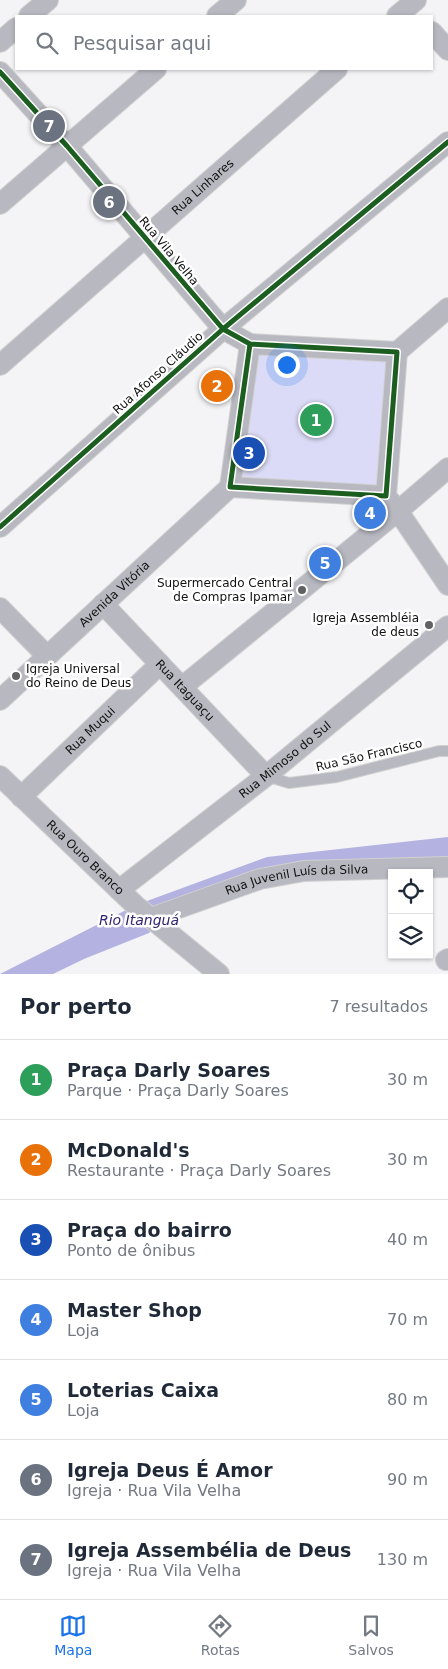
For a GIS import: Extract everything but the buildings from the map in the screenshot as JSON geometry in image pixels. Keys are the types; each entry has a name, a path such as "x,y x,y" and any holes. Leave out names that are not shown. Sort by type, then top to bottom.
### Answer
{"street":[{"path":"30,15 48,0"},
{"path":"219,15 236,0"},
{"path":"0,42 15,29"},
{"path":"433,33 448,50"},
{"path":"0,204 155,70"},
{"name":"Rua Linhares","path":"0,365 337,70"},
{"name":"Rua Vila Velha","path":"0,72 223,329 250,344"},
{"name":"Rua Afonso Cláudio","path":"0,527 223,329 448,142"},
{"path":"392,503 230,487 250,344 397,352 448,308"},
{"path":"397,352 392,503 448,585"},
{"path":"182,687 392,503 448,468"},
{"name":"Avenida Vitória","path":"0,700 230,487"},
{"name":"Rua Itaguaçu","path":"103,604 266,776"},
{"path":"0,608 46,656"},
{"name":"Rua Mimoso do Sul","path":"119,890 266,776 448,626"},
{"name":"Rua Muqui","path":"21,797 160,664"},
{"name":"Rua Ouro Branco","path":"0,776 119,890 220,974"},
{"name":"Rua Juvenil Luís da Silva","path":"152,918 260,879 286,874 304,871 448,867"}],"lane":[{"name":"Rua São Francisco","path":"266,776 289,783 337,777 439,751 448,751"}],"shaded area":[{"path":"259,355 386,362 376,485 241,478"}],"water":[{"name":"Rio Itanguá","path":"448,837 448,868 292,869 164,916 149,933 84,959 53,974 0,974 136,905 267,857"}],"cycle path":[{"path":"0,72 67,146 223,329 250,344 397,352 386,496 230,487 250,344"},
{"path":"0,527 223,329 448,142"}],"place":[{"name":"Igreja Assembélia de Deus","path":"49,126"},
{"name":"Igreja Deus É Amor","path":"109,202"},
{"name":"McDonald's","path":"217,386"},
{"name":"Praça Darly Soares","path":"316,420"},
{"name":"Praça do bairro","path":"249,453"},
{"name":"Master Shop","path":"370,513"},
{"name":"Loterias Caixa","path":"325,563"},
{"name":"Supermercado Central de Compras Ipamar","path":"302,590"},
{"name":"Igreja Assembléia de deus","path":"429,625"},
{"name":"Igreja Universal do Reino de Deus","path":"16,676"}]}
